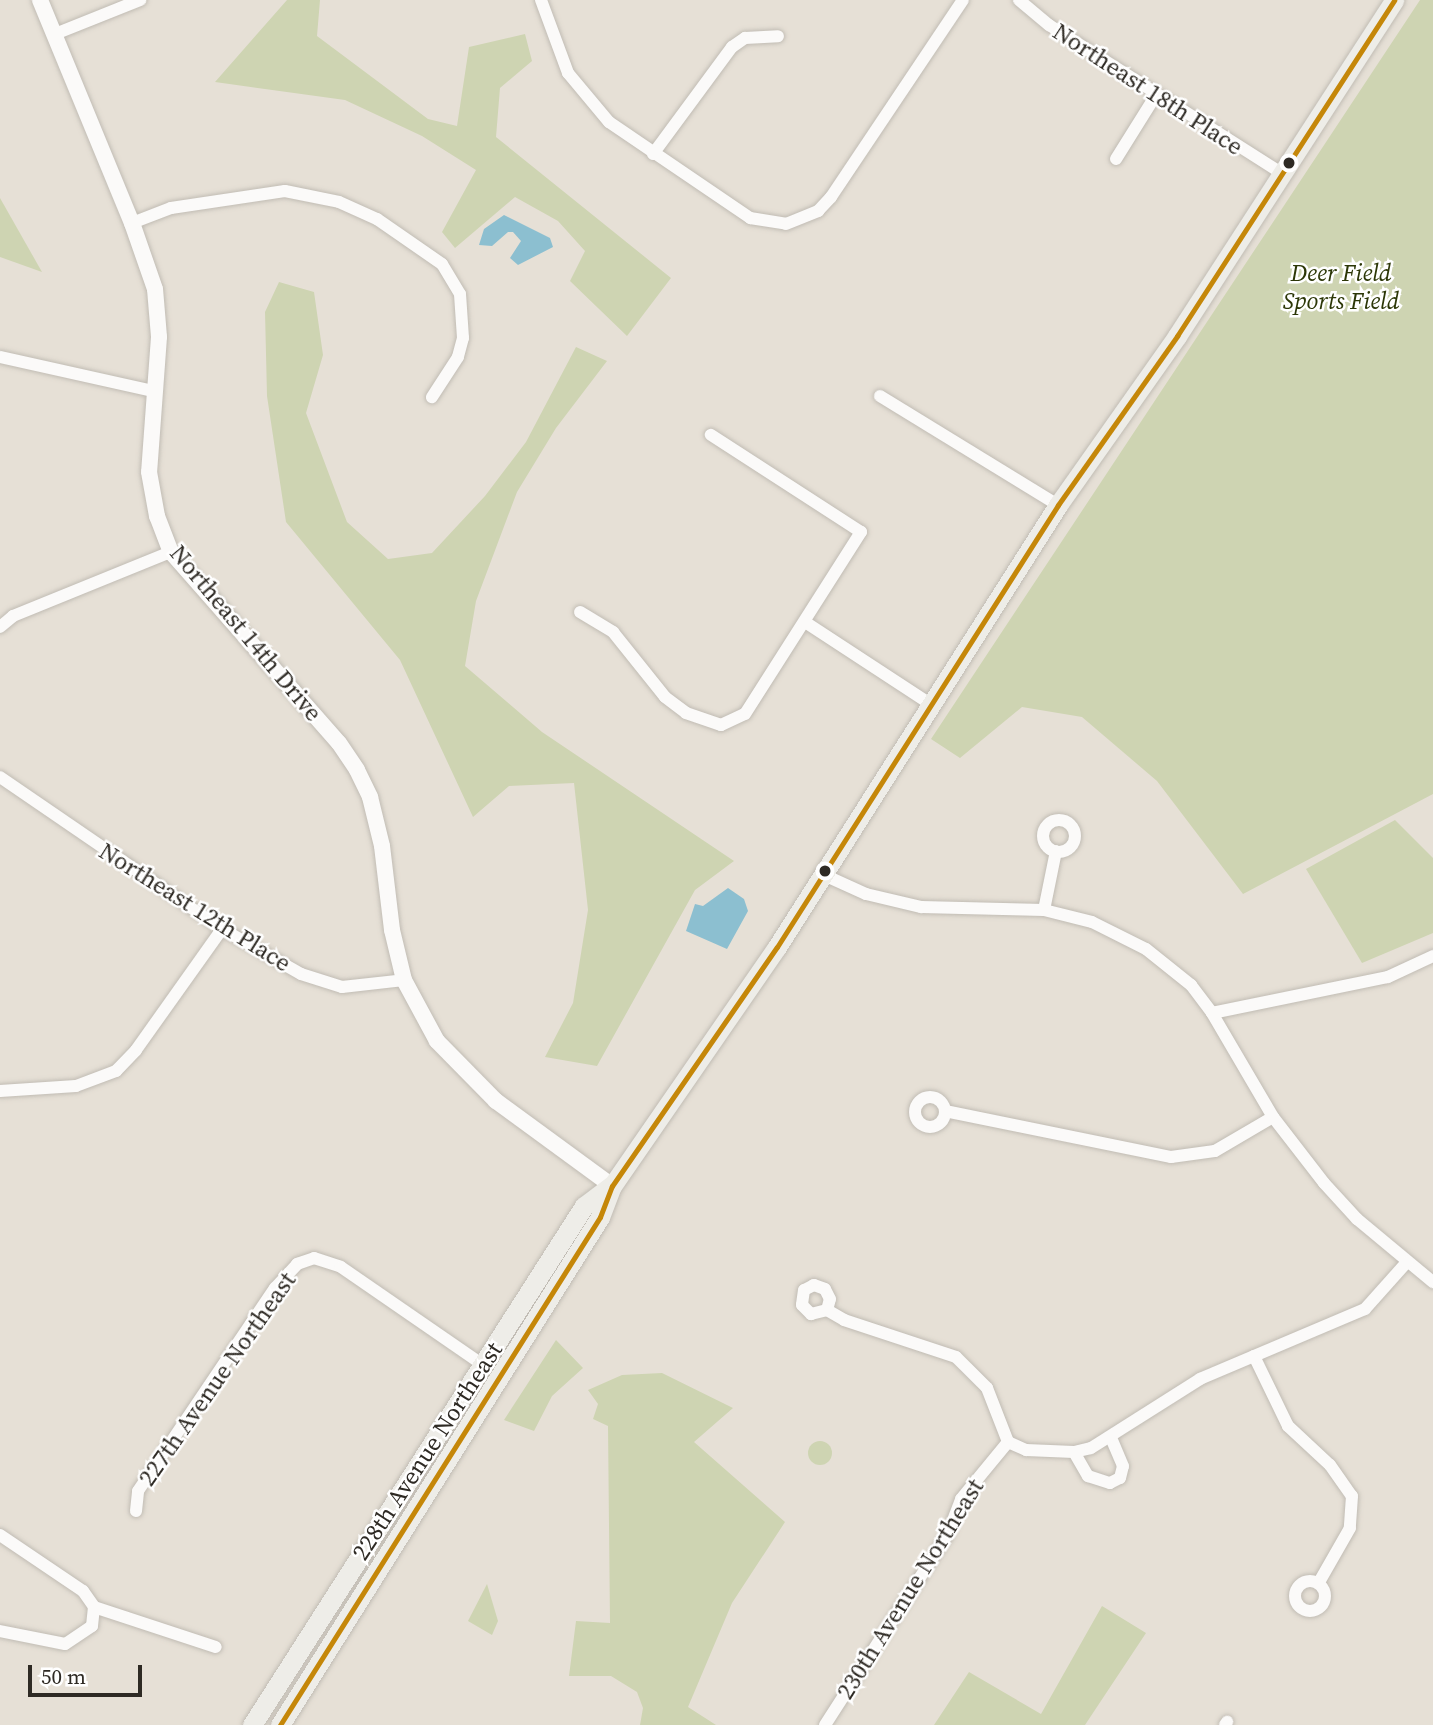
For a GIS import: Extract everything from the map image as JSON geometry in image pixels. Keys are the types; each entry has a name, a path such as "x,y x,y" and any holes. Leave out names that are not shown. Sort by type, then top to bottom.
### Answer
{"main road":[{"name":"228th Avenue Northeast","path":"280,1725 600,1217 612,1186 824,875 1058,505 1177,336 1394,0"},
{"name":"228th Avenue Northeast","path":"252,1725 584,1206 612,1186"},
{"path":"483,1365 496,1357 520,1320 540,1313"},
{"path":"302,1692 295,1679 296,1667 334,1609 337,1592"}],"street":[{"name":"Northeast 14th Drive","path":"40,0 132,223 158,310 149,472 157,516 171,552 339,743 357,770 370,797 382,846 392,930 404,981"},
{"path":"55,34 140,0"},
{"path":"541,0 554,44 586,97 618,129 750,218 766,224 799,221 831,197 964,0"},
{"name":"Northeast 18th Place","path":"1020,0 1030,12 1280,173"},
{"path":"653,154 732,47 745,38 778,36"},
{"path":"1116,159 1156,95"},
{"path":"132,223 171,208 285,191 339,202 377,219 442,264 460,294 463,338 458,357 432,397"},
{"path":"0,357 153,391"},
{"path":"880,396 1058,505"},
{"path":"580,612 613,632 665,697 686,713 721,725 745,714 861,532 711,435"},
{"path":"0,626 12,616 171,552"},
{"path":"805,622 932,705"},
{"name":"Northeast 12th Place","path":"0,777 222,929 326,984 355,986 404,981"},
{"path":"1044,910 1056,851"},
{"path":"824,875 866,894 907,904 1044,910 1092,922 1146,949 1191,985 1212,1013 1273,1117 1357,1219 1433,1282"},
{"path":"0,1091 100,1080 136,1050 222,929"},
{"path":"1212,1013 1388,977 1433,956"},
{"path":"404,981 437,1041 458,1067 496,1101 612,1186"},
{"path":"945,1111 1171,1157 1215,1151 1273,1117"},
{"name":"227th Avenue Northeast","path":"136,1511 138,1491 275,1288 297,1264 314,1258 341,1267 483,1365"},
{"path":"827,1310 844,1320 956,1357 988,1388 1008,1442 1027,1450 1074,1452 1111,1438 1177,1391 1365,1309 1406,1262"},
{"path":"1254,1356 1288,1426 1330,1465 1352,1496 1350,1528 1318,1584"},
{"path":"1074,1452 1088,1476 1110,1483 1121,1478 1123,1466 1111,1438"},
{"name":"230th Avenue Northeast","path":"825,1725 947,1536 961,1499 1008,1442"},
{"path":"0,1535 83,1591 93,1607 92,1626 65,1644 0,1631"},
{"path":"93,1607 216,1647"}],"green space":[{"path":"287,0 320,0 317,36 428,119 457,126 469,47 525,34 532,61 500,88 496,137 671,278 627,336 570,281 585,251 558,221 515,197 455,248 442,232 476,170 422,136 345,100 215,82"},
{"name":"Deer Field Sports Field","path":"1420,0 1433,0 1433,794 1243,894 1157,781 1082,717 1022,707 960,758 931,739"},
{"path":"0,198 42,272 0,257"},
{"path":"279,282 314,292 323,355 306,413 347,522 388,559 432,553 485,496 526,442 576,347 607,361 556,428 517,492 476,601 465,666 542,732 734,861 695,890 597,1066 545,1057 573,1003 588,910 574,783 509,786 473,817 400,660 286,522 267,396 265,312"},
{"path":"1395,820 1433,858 1433,933 1362,963 1306,869"},
{"path":"556,1340 583,1368 552,1396 534,1431 504,1420"},
{"path":"662,1373 733,1408 694,1442 785,1522 732,1603 688,1707 716,1725 640,1725 643,1708 637,1692 611,1676 569,1676 576,1621 610,1623 608,1426 593,1419 598,1404 588,1390 622,1375"},
{"path":"815,1441 825,1441 832,1448 832,1458 825,1465 815,1465 808,1458 808,1448"},
{"path":"487,1584 498,1621 492,1635 468,1621"},
{"path":"1102,1606 1146,1633 1085,1725 934,1725 969,1672 1041,1714"}],"water":[{"path":"504,215 550,238 553,247 518,265 510,258 521,241 513,232 508,232 492,246 479,245 484,229"},
{"path":"728,888 744,899 748,911 727,949 686,931 695,904 703,906"}],"transit line":[{"path":"280,1725 600,1217 612,1186 777,947 1058,505 1177,336 1394,0"}]}
